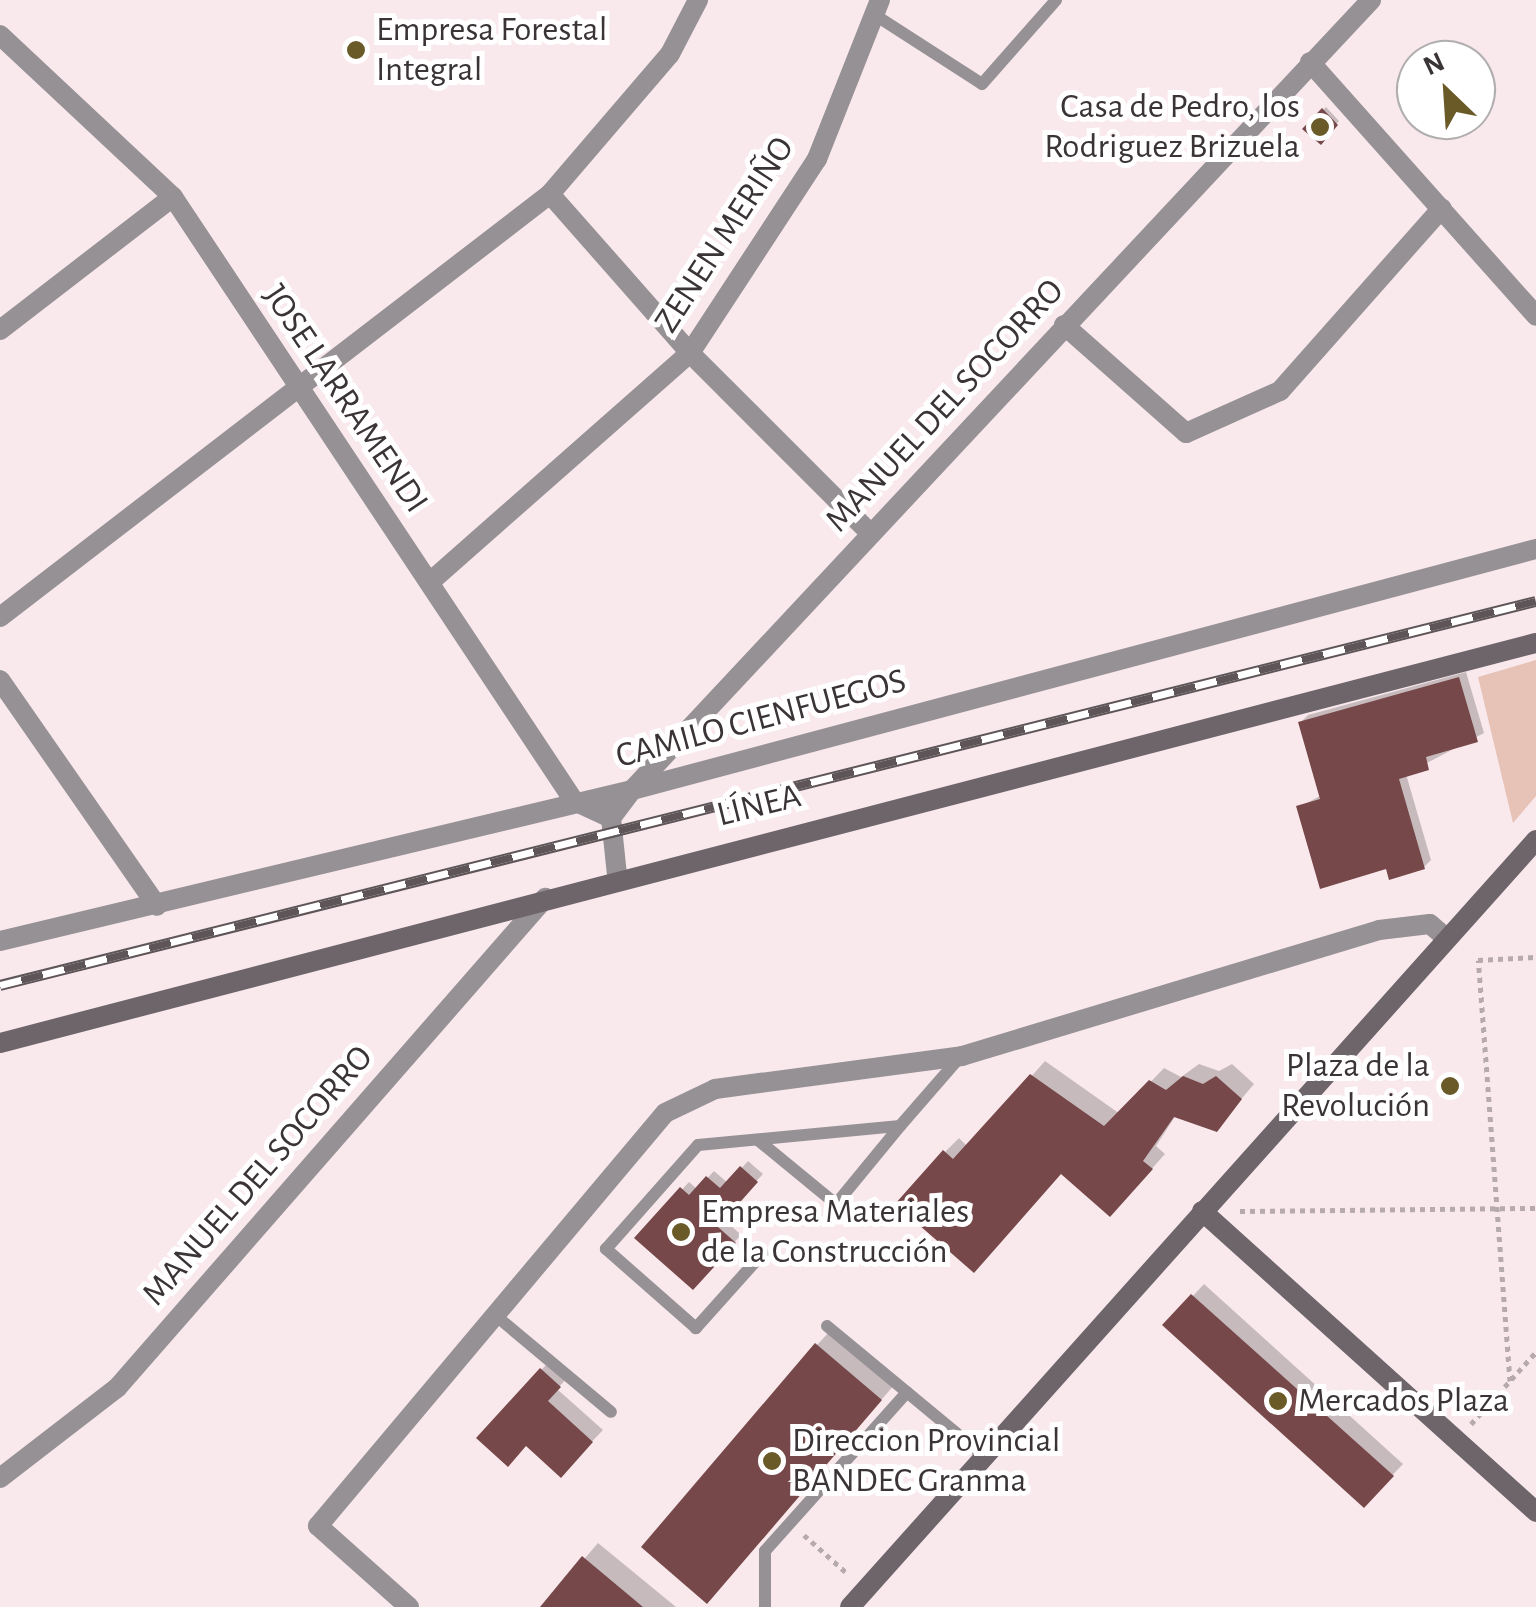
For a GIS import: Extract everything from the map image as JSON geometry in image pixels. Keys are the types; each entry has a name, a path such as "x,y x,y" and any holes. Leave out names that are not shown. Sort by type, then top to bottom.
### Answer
{"main road":[{"name":"LÍNEA","path":"0,1043 617,875 1536,643"},
{"path":"850,1607 1445,936 1536,840"},
{"path":"1202,1211 1536,1512"}],"street":[{"path":"0,617 298,393 550,194 670,54 698,0"},
{"name":"MANUEL DEL SOCORRO","path":"611,818 632,790 1310,62 1359,4"},
{"name":"ZENEN MERIÑO","path":"430,582 690,353 818,160 878,8"},
{"name":"JOSE LARRAMENDI","path":"1,37 173,197 298,393 430,582 574,801"},
{"path":"1310,62 1536,316"},
{"path":"550,194 690,353 871,534"},
{"path":"0,330 173,197"},
{"path":"1064,325 1186,433 1280,391 1442,208"},
{"name":"CAMILO CIENFUEGOS","path":"0,941 632,790 1536,548"},
{"path":"0,680 157,906"},
{"path":"574,801 611,818 617,875"},
{"name":"MANUEL DEL SOCORRO","path":"0,1478 117,1388 546,897"},
{"path":"409,1607 318,1526 664,1113 715,1089 962,1056 1379,930 1430,924 1445,936"}],"lane":[{"path":"878,8 982,84 1056,0"},
{"path":"758,1140 836,1204 962,1056"},
{"path":"763,1252 696,1328 606,1249 698,1145 900,1126"},
{"path":"495,1315 611,1412"},
{"path":"827,1326 982,1455"},
{"path":"766,1607 765,1552 907,1392"}],"path":[{"path":"1510,1381 1478,960 1536,957"},
{"path":"1202,1211 1536,1208"},
{"path":"1458,1440 1536,1352"},
{"path":"790,1523 866,1589"}],"shaded area":[{"path":"1536,660 1536,796 1513,823 1478,677"}],"building":[{"name":"Casa de Pedro, los Rodriguez Brizuela","path":"1322,108 1338,125 1321,145 1302,129"},
{"path":"1459,677 1478,742 1426,757 1429,770 1399,779 1425,869 1389,880 1386,869 1320,889 1296,806 1320,799 1298,722"},
{"path":"1030,1074 1104,1126 1149,1080 1166,1090 1183,1076 1203,1084 1216,1076 1242,1099 1217,1132 1174,1117 1143,1161 1153,1169 1110,1217 1061,1174 974,1273 895,1204 943,1150 953,1159"},
{"name":"Empresa Materiales de la Construcción","path":"740,1166 758,1182 718,1227 736,1243 693,1290 634,1238 680,1187 689,1195 706,1176 720,1188"},
{"name":"Mercados Plaza","path":"1191,1294 1394,1476 1364,1508 1162,1325"},
{"name":"Direccion Provincial BANDEC Granma","path":"815,1343 882,1400 707,1604 641,1547"},
{"path":"540,1368 561,1387 548,1401 593,1442 561,1478 526,1446 508,1467 476,1438"},
{"path":"582,1556 643,1607 540,1607"}],"railway":[{"path":"0,985 1536,601"}],"place":[{"name":"Empresa Forestal Integral","path":"356,50"},
{"name":"Casa de Pedro, los Rodriguez Brizuela","path":"1320,127"},
{"name":"Plaza de la Revolución","path":"1450,1086"},
{"name":"Empresa Materiales de la Construcción","path":"681,1232"},
{"name":"Mercados Plaza","path":"1278,1401"},
{"name":"Direccion Provincial BANDEC Granma","path":"772,1461"}]}
